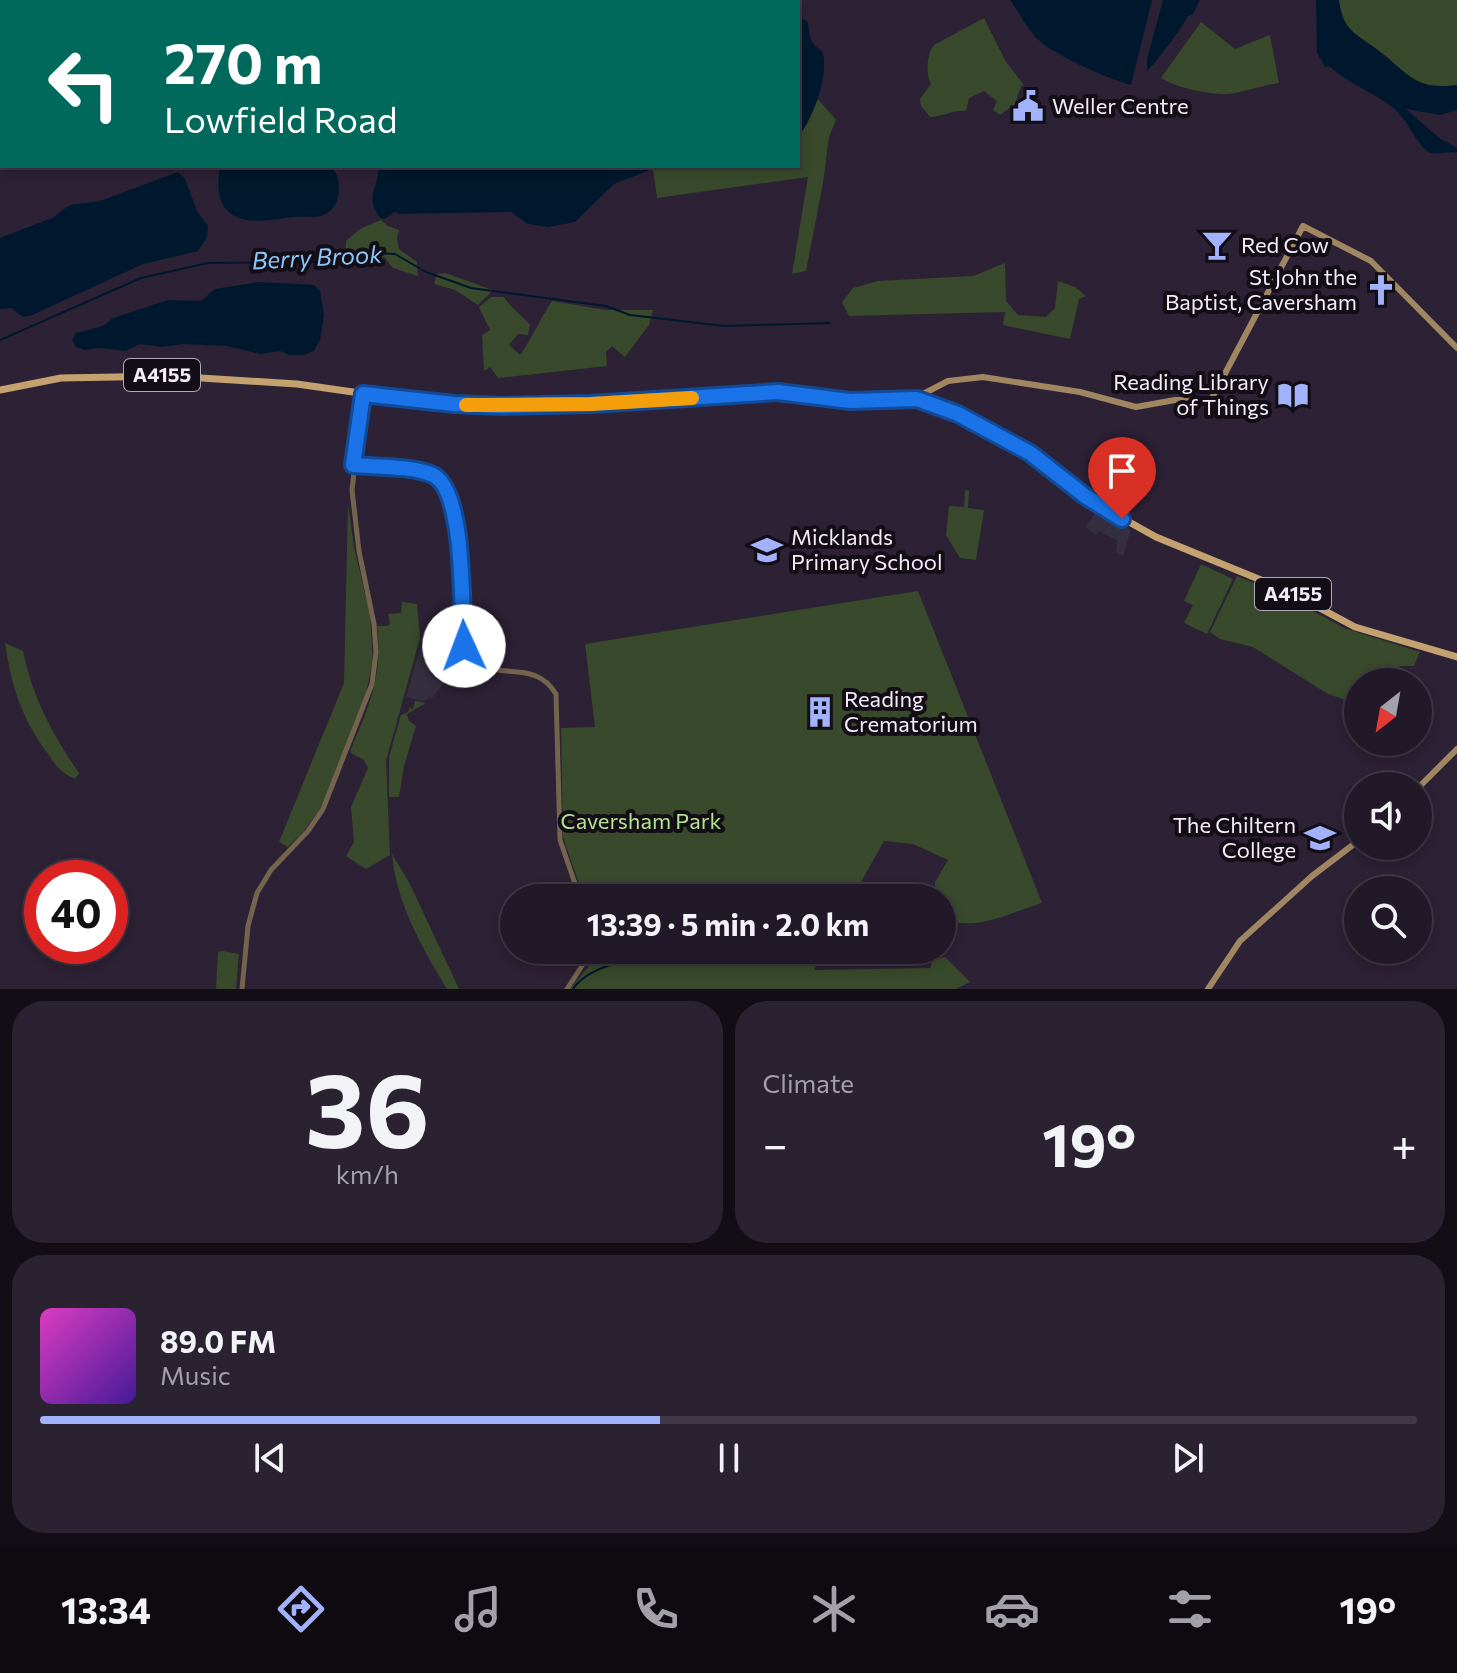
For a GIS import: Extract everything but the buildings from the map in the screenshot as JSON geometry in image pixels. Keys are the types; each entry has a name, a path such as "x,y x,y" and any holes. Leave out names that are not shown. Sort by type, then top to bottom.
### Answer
{"main road":[{"path":"924,402 923,394 930,389 958,379 983,377 1080,392 1136,407 1175,400 1206,402 1213,398 1303,226 1371,261 1457,348"},
{"name":"A4155","path":"0,390 61,378 146,375 238,379 383,397 502,406 591,404 778,392 827,400 912,399 985,427 1030,453 1097,504 1156,537 1288,591 1355,627 1457,657"},
{"path":"1432,774 1457,749"},
{"path":"1208,989 1240,941 1344,852"}],"street":[{"path":"352,392 361,406"},
{"path":"242,989 248,926 257,893 271,870 308,831 323,809 372,684 376,653 374,624 355,521 353,465 363,394"},
{"path":"361,406 383,397"},
{"path":"353,465 424,472 445,485 451,499 462,577 464,646 478,664 489,670 535,674 548,682 556,694 560,840 575,884"},
{"path":"567,989 582,964"}],"shaded area":[{"path":"1098,510 1131,530 1123,556 1116,553 1117,541 1099,531 1096,535 1085,527"},
{"path":"421,645 442,647 441,660 451,668 450,675 433,697 423,701 406,697"}],"green space":[{"path":"1334,0 1457,0 1457,85 1420,83 1403,73 1353,34"},
{"path":"984,18 1006,62 1024,85 1015,104 1000,115 993,110 997,101 984,91 969,98 966,111 930,117 921,106 920,99 931,84 928,65 931,49"},
{"path":"1201,22 1235,49 1270,35 1279,83 1218,94 1186,88 1161,78"},
{"path":"818,99 836,120 829,137 806,271 792,274 808,177 657,198 653,169 800,168 800,133"},
{"path":"381,220 399,230 399,249 417,262 418,276 393,268 384,257 367,266 345,264 346,241 360,229"},
{"path":"1005,263 1006,301 1018,315 1046,317 1055,308 1058,281 1075,287 1086,296 1079,299 1070,339 1003,325 1005,312 849,316 842,302 853,288 878,281 973,276"},
{"path":"445,273 493,290 478,305 455,290 434,284 437,274"},
{"path":"491,297 504,297 530,325 528,335 518,334 509,345 520,355 552,301 606,310 653,310 649,325 625,357 612,346 606,352 607,366 498,378 490,367 484,371 482,335 490,330 479,307"},
{"path":"965,490 969,491 968,508 984,510 976,560 960,558 946,535 949,506 964,507"},
{"path":"348,504 354,547 370,615 373,660 365,698 321,807 288,847 279,842 344,683"},
{"path":"1201,564 1233,579 1207,634 1184,623 1193,605 1184,601"},
{"path":"1237,576 1289,598 1344,628 1420,652 1414,666 1344,668 1344,699 1328,694 1253,647 1220,639 1210,632"},
{"name":"Caversham Park","path":"918,591 1042,903 978,923 956,921 956,884 935,884 948,860 913,844 884,841 860,884 579,884 563,837 561,728 595,727 585,644"},
{"path":"402,602 417,604 420,638 386,761 390,855 366,869 346,856 354,842 351,807 368,768 364,760 351,753 351,749 376,675 377,626 390,624 388,614 401,613"},
{"path":"5,643 23,651 32,685 45,715 79,773 75,779 56,766 24,714"},
{"path":"415,701 426,703 407,714 409,721 416,726 399,797 389,797 389,757 401,715 408,712 410,707 413,709"},
{"path":"392,854 409,882 459,989 447,989 420,941 399,890"},
{"path":"218,952 239,954 236,989 216,989"},
{"path":"817,964 814,970 930,968 932,964 952,964 970,982 956,989 570,989 589,966"}],"water":[{"path":"1010,0 1152,0 1131,85 1083,66 1048,47 1031,32"},
{"path":"1163,0 1200,0 1193,14 1187,17 1147,71 1147,59"},
{"path":"1316,0 1339,0 1350,29 1419,82 1457,85 1457,110 1440,115 1406,109 1438,137 1457,148 1457,153 1427,151 1392,107 1329,66 1325,67 1317,53"},
{"path":"800,19 807,21 812,42 822,51 824,61 819,96 800,134"},
{"path":"220,168 331,168 338,180 339,191 335,206 326,214 259,221 240,218 225,208 218,182"},
{"path":"378,168 662,168 614,184 575,222 548,227 528,224 511,212 395,212 384,219 380,218 372,197"},
{"path":"178,172 185,179 197,211 208,226 207,237 198,251 143,264 32,315 23,317 11,308 0,309 0,238 52,218 70,205 100,201"},
{"path":"259,282 314,285 320,291 324,315 320,340 314,351 303,355 280,351 261,354 226,346 184,344 162,347 139,344 126,351 85,350 76,347 72,340 76,333 103,326 113,318 168,300 201,301 215,289"}],"waterway":[{"name":"Berry Brook","path":"0,340 141,278 208,263 313,262 350,252 395,254 426,272 471,288 606,306 630,315 724,326 830,323"},
{"path":"573,989 592,973 616,964"}],"slow traffic":[{"path":"466,405 591,404 692,398"}],"place":[{"name":"Weller Centre","path":"1028,106"},
{"name":"Red Cow","path":"1217,245"},
{"name":"St John the Baptist, Caversham","path":"1381,290"},
{"name":"Reading Library of Things","path":"1293,395"},
{"name":"Micklands Primary School","path":"767,550"},
{"name":"Reading Crematorium","path":"820,712"},
{"name":"The Chiltern College","path":"1320,838"}],"route":[{"path":"464,646 462,577 448,489 437,478 424,472 353,465 363,394 502,406 591,404 751,392 778,392 850,401 917,399 958,414 1030,453 1085,496 1122,519"}]}
